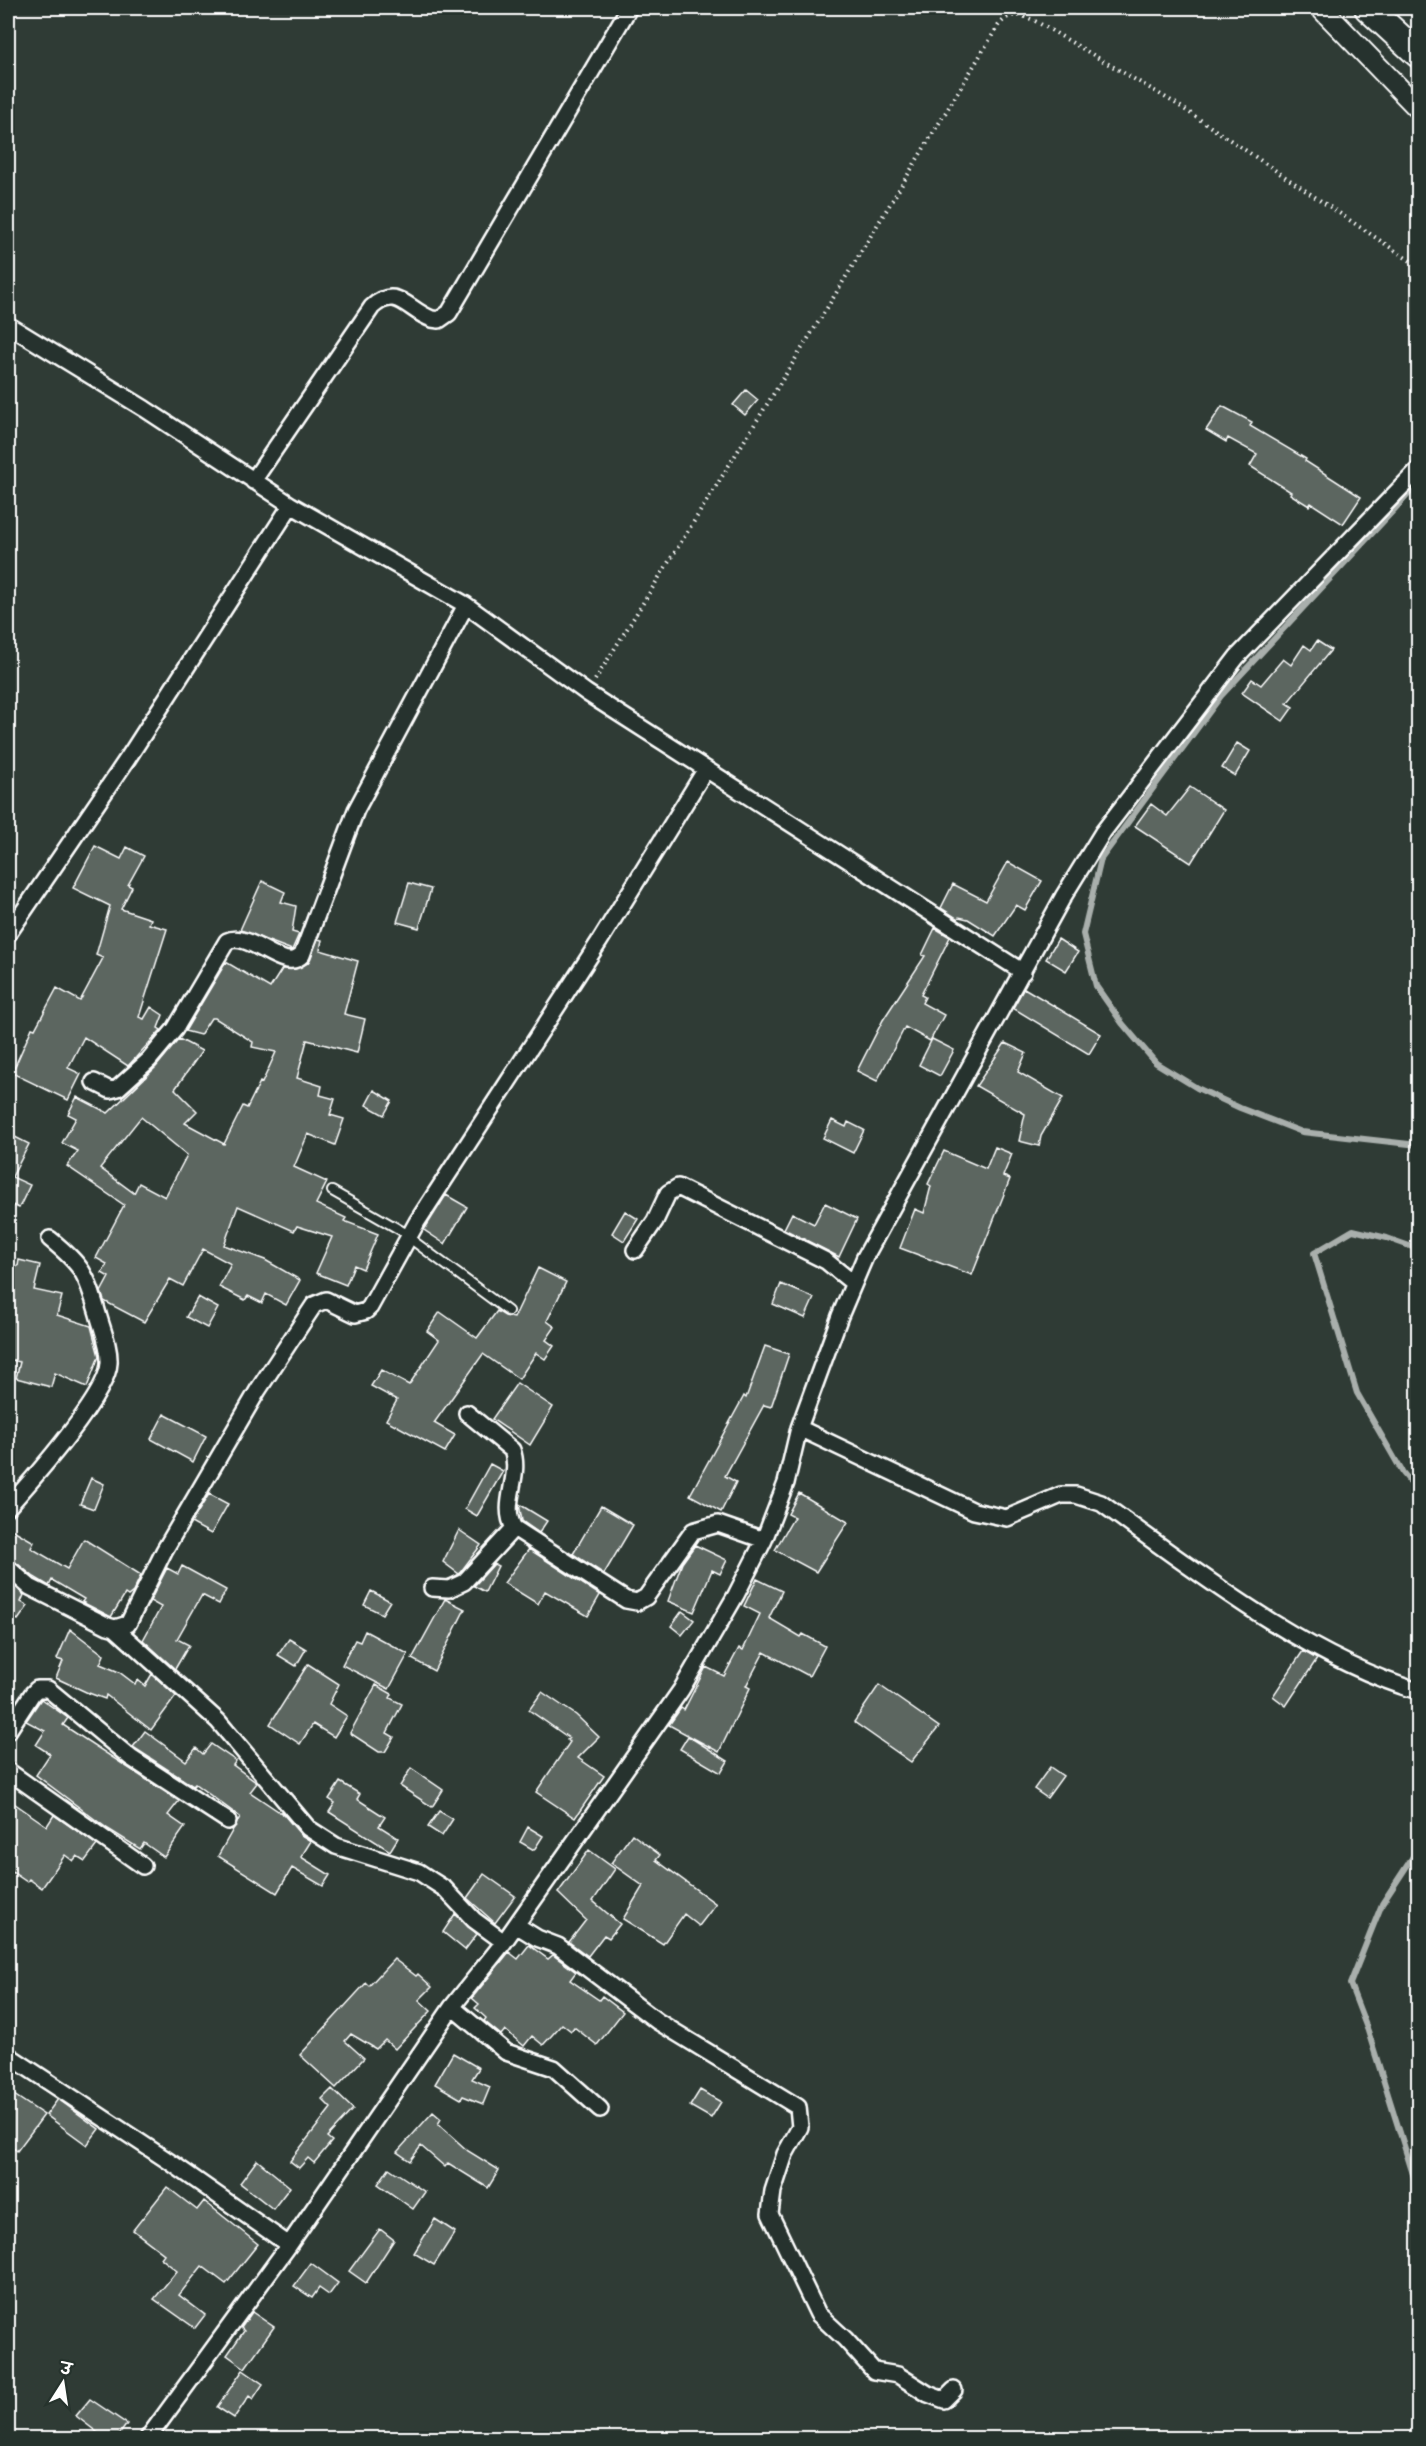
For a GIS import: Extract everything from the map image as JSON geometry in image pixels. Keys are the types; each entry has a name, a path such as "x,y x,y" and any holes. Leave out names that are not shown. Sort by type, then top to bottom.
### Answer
{"highway":[{"path":"1368,8 1419,54"}],"street":[{"path":"253,481 372,307 380,300 395,297 432,320 439,320 449,313 629,8"},
{"path":"1322,8 1419,108"},
{"path":"9,328 145,409 291,505 466,605 587,693 1023,972"},
{"path":"148,2439 289,2245 452,2007 504,1942 681,1690 736,1595 764,1540 786,1483 799,1428 853,1283 1062,897 1103,832 1237,657 1419,470"},
{"path":"8,934 128,758 291,505"},
{"path":"94,1082 110,1090 118,1088 149,1060 175,1029 219,950 227,941 237,938 245,940 288,961 299,959 356,810 466,605"},
{"path":"116,1628 128,1624 134,1617 164,1551 258,1390 314,1305 326,1300 355,1314 366,1311 409,1236 599,942 706,769"},
{"path":"635,1250 655,1221 668,1193 678,1187 826,1261 853,1283"},
{"path":"8,1508 57,1450 100,1387 109,1363 88,1279 76,1261 50,1239"},
{"path":"467,1413 512,1450 516,1470 509,1516 514,1528 617,1597 631,1602 646,1597 693,1531 718,1524 764,1540"},
{"path":"799,1428 974,1511 993,1517 1007,1518 1061,1496 1087,1497 1101,1503 1250,1606 1304,1640 1340,1660 1419,1691"},
{"path":"432,1588 449,1589 464,1582 514,1528"},
{"path":"8,1568 30,1587 116,1628 218,1721 308,1828 336,1846 418,1872 445,1889 474,1920 504,1942"},
{"path":"8,1731 32,1694 37,1689 48,1689 131,1758 228,1821"},
{"path":"8,1771 143,1866"},
{"path":"516,1925 537,1938 558,1946 657,2020 798,2107 800,2127 785,2154 773,2191 770,2214 818,2314 874,2371 898,2375 928,2394 944,2400 954,2390"},
{"path":"452,2007 506,2052 554,2068 600,2109"},
{"path":"8,2055 173,2164 289,2245"}],"lane":[{"path":"332,1191 409,1236 508,1311"}],"path":[{"path":"587,693 831,303 998,26 1010,15 1026,16 1176,103 1419,266"}],"building":[{"path":"746,390 758,400 745,415 733,405"},
{"path":"1222,406 1252,422 1250,426 1306,459 1305,461 1361,497 1343,524 1311,503 1309,506 1250,466 1257,454 1228,438 1226,442 1206,430"},
{"path":"1317,641 1331,650 1287,703 1293,707 1283,721 1242,693 1252,679 1261,685 1283,659 1291,665 1304,645 1311,650"},
{"path":"1237,743 1250,751 1235,776 1222,768"},
{"path":"1190,787 1224,810 1191,863 1135,826 1151,804 1167,816"},
{"path":"95,846 121,859 127,847 144,856 128,885 132,887 121,909 151,919 149,924 167,929 139,1017 144,1019 151,1007 163,1015 158,1028 161,1030 128,1066 84,1037 68,1068 81,1074 68,1100 12,1073 32,1028 35,1029 57,988 80,1001 103,958 96,955 110,906 73,888"},
{"path":"1008,862 1042,881 1025,910 1016,905 995,936 968,919 959,917 958,919 941,908 953,884 986,901"},
{"path":"262,881 285,892 281,902 296,906 292,932 299,934 292,950 240,930"},
{"path":"409,883 431,889 419,928 397,922"},
{"path":"935,928 950,937 921,995 925,997 922,1003 944,1015 930,1041 905,1027 877,1081 857,1071 883,1020 925,956 922,955"},
{"path":"318,939 322,940 320,950 358,961 344,1014 365,1019 357,1053 307,1040 297,1078 322,1086 320,1095 335,1099 330,1115 344,1119 335,1145 308,1134 294,1167 327,1182 316,1204 346,1218 344,1221 378,1234 363,1269 354,1265 346,1285 316,1273 332,1237 297,1226 294,1231 238,1206 224,1245 265,1260 300,1280 286,1305 266,1294 262,1303 248,1296 245,1300 219,1287 231,1264 203,1249 183,1286 170,1279 144,1322 104,1301 101,1292 109,1277 102,1273 107,1264 96,1258 124,1205 67,1166 78,1151 62,1143 76,1118 68,1114 77,1097 108,1113 156,1067 179,1039 202,1051 175,1089 197,1111 185,1123 224,1144 243,1106 247,1108 260,1082 262,1083 276,1052 252,1047 253,1042 215,1018 211,1018 200,1035 185,1031 226,962 270,988 282,969 295,969 308,963","holes":["141,1117 187,1155 165,1197 139,1183 134,1193 100,1168"]},
{"path":"1058,939 1078,952 1066,971 1046,959"},
{"path":"1024,988 1101,1034 1089,1054 1013,1008"},
{"path":"932,1039 954,1050 940,1076 919,1065"},
{"path":"1005,1043 1026,1053 1018,1072 1063,1098 1041,1136 1039,1146 1019,1141 1025,1114 976,1086"},
{"path":"374,1090 392,1101 384,1115 366,1105"},
{"path":"832,1120 846,1127 848,1122 864,1130 853,1153 823,1138"},
{"path":"13,1136 29,1144 12,1177 30,1185 19,1208 8,1203 8,1145"},
{"path":"995,1147 1012,1154 1003,1176 1010,1179 972,1275 900,1248 915,1209 924,1213 931,1186 928,1184 944,1151 986,1169"},
{"path":"446,1195 467,1207 445,1244 424,1230"},
{"path":"825,1203 857,1219 839,1257 784,1229 792,1213 814,1224"},
{"path":"625,1211 638,1219 624,1241 612,1233"},
{"path":"19,1260 40,1265 34,1290 62,1296 57,1315 91,1326 99,1356 87,1387 55,1373 51,1387 16,1378 20,1362 8,1359 8,1264 18,1266"},
{"path":"538,1268 566,1282 547,1321 555,1327 546,1340 554,1346 545,1359 536,1353 519,1379 483,1354 434,1423 455,1435 445,1452 386,1420 397,1400 371,1386 381,1370 409,1385 439,1340 427,1331 440,1312 477,1338 497,1311 514,1318"},
{"path":"781,1284 814,1298 805,1318 773,1304"},
{"path":"198,1297 218,1308 207,1328 186,1317"},
{"path":"765,1346 789,1354 771,1407 764,1405 725,1476 736,1482 721,1512 690,1495 744,1396 746,1398"},
{"path":"517,1383 553,1407 530,1445 492,1419"},
{"path":"164,1414 206,1436 193,1462 151,1439"},
{"path":"490,1464 503,1471 477,1516 465,1509"},
{"path":"91,1478 104,1484 94,1509 80,1504"},
{"path":"799,1493 848,1522 816,1572 775,1550 794,1517 788,1514"},
{"path":"209,1494 228,1504 211,1534 191,1523"},
{"path":"519,1504 547,1521 539,1533 522,1521"},
{"path":"601,1506 633,1525 604,1574 573,1554"},
{"path":"8,1527 34,1542 31,1548 67,1569 84,1539 141,1575 133,1592 128,1596 125,1594 111,1617 82,1602 84,1599 52,1580 49,1586 8,1559"},
{"path":"459,1530 481,1545 459,1574 443,1562"},
{"path":"695,1545 727,1560 720,1574 712,1570 694,1612 668,1601 682,1563"},
{"path":"529,1549 600,1595 588,1616 545,1591 538,1604 504,1583"},
{"path":"494,1564 498,1566 485,1592 474,1586"},
{"path":"182,1566 226,1590 219,1604 202,1595 177,1639 189,1645 175,1669 143,1640 161,1607 150,1601 167,1568 178,1574"},
{"path":"757,1579 782,1591 769,1618 801,1637 803,1634 825,1646 809,1676 764,1652 746,1686 750,1688 719,1752 669,1725 681,1708 684,1710 706,1667 724,1676 739,1648 743,1650 760,1614 744,1606"},
{"path":"8,1580 24,1595 21,1602 28,1606 18,1620 13,1617 8,1626"},
{"path":"371,1591 390,1601 382,1614 364,1605"},
{"path":"445,1599 465,1609 434,1671 412,1659"},
{"path":"682,1611 694,1620 682,1635 671,1626"},
{"path":"70,1629 104,1655 100,1664 119,1672 135,1684 138,1680 145,1686 152,1674 176,1696 151,1730 106,1695 105,1699 56,1678 63,1661 57,1659"},
{"path":"365,1631 408,1654 389,1689 342,1665 355,1640 360,1642"},
{"path":"289,1639 306,1649 296,1666 278,1655"},
{"path":"1303,1651 1317,1659 1286,1706 1273,1696"},
{"path":"308,1664 339,1684 329,1704 347,1716 334,1737 313,1724 300,1744 270,1724"},
{"path":"376,1685 392,1694 390,1698 402,1704 387,1733 394,1737 385,1752 379,1752 350,1733"},
{"path":"879,1685 939,1727 911,1762 854,1722"},
{"path":"542,1692 576,1715 599,1737 578,1758 604,1776 575,1818 536,1792 570,1742 567,1740 569,1738 529,1710"},
{"path":"41,1699 68,1718 63,1725 179,1801 168,1815 185,1827 164,1857 144,1843 140,1849 108,1829 36,1775 50,1754 36,1745 45,1731 26,1721"},
{"path":"145,1731 186,1761 196,1748 203,1754 211,1744 236,1761 233,1765 257,1783 250,1792 284,1815 301,1835 311,1841 301,1857 330,1875 323,1886 292,1868 277,1893 218,1856 240,1817 195,1784 193,1786 133,1747"},
{"path":"688,1736 728,1761 721,1773 680,1749"},
{"path":"1050,1767 1063,1776 1047,1798 1034,1789"},
{"path":"411,1768 443,1790 432,1807 400,1786"},
{"path":"340,1782 360,1794 357,1799 385,1817 379,1826 398,1838 390,1851 329,1812 335,1803 329,1799"},
{"path":"8,1799 47,1826 54,1815 97,1845 85,1861 77,1856 73,1861 65,1855 42,1888 29,1879 27,1882 8,1869"},
{"path":"439,1811 453,1819 442,1836 428,1827"},
{"path":"528,1827 543,1836 534,1850 520,1842"},
{"path":"632,1834 660,1855 656,1860 716,1904 699,1926 684,1914 663,1944 623,1919 643,1886 611,1863"},
{"path":"589,1850 615,1869 593,1901 620,1924 609,1938 604,1935 588,1956 569,1942 586,1920 558,1893"},
{"path":"484,1874 515,1896 495,1923 467,1898"},
{"path":"455,1914 477,1934 465,1950 443,1932"},
{"path":"529,1945 548,1959 553,1955 576,1972 570,1980 599,2000 602,1996 623,2012 597,2045 574,2027 571,2031 562,2024 543,2045 532,2036 524,2046 505,2030 501,2035 484,2021 486,2018 475,2008 479,2004 472,1998 509,1952 518,1959"},
{"path":"394,1959 416,1976 418,1974 432,1987 419,2000 431,2011 395,2049 385,2040 376,2049 351,2034 345,2041 364,2058 336,2088 300,2055 366,1983 369,1986"},
{"path":"453,2053 479,2068 472,2079 490,2087 483,2104 463,2096 461,2099 435,2084"},
{"path":"332,2089 353,2109 327,2137 332,2141 314,2163 308,2158 299,2168 290,2161 331,2108 322,2099"},
{"path":"700,2090 721,2102 711,2118 690,2106"},
{"path":"8,2091 44,2115 17,2151 8,2144"},
{"path":"58,2099 99,2129 87,2145 46,2115"},
{"path":"433,2112 441,2119 438,2124 468,2151 499,2170 488,2188 448,2163 445,2167 421,2146 410,2161 397,2152"},
{"path":"257,2160 290,2187 273,2209 240,2183"},
{"path":"389,2168 425,2192 413,2209 378,2184"},
{"path":"167,2187 197,2210 204,2201 258,2244 226,2284 202,2266 179,2295 205,2315 195,2328 154,2299 177,2271 161,2258 164,2254 133,2230"},
{"path":"435,2219 455,2232 434,2265 414,2253"},
{"path":"380,2229 394,2240 366,2283 349,2271"},
{"path":"311,2263 338,2283 329,2295 319,2288 312,2298 294,2286"},
{"path":"252,2312 274,2327 245,2368 227,2355 244,2331 241,2328"},
{"path":"243,2370 263,2384 253,2399 249,2396 234,2418 217,2407"},
{"path":"90,2399 127,2424 116,2439 106,2439 76,2416"}],"waterway":[{"path":"1418,484 1221,696 1101,859 1083,934 1096,986 1122,1023 1156,1063 1197,1088 1240,1108 1302,1132 1418,1145"},
{"path":"1418,1249 1387,1238 1353,1230 1314,1253 1357,1393 1403,1473 1418,1491"},
{"path":"1418,1849 1382,1904 1350,1984 1368,2031 1418,2190"}]}
